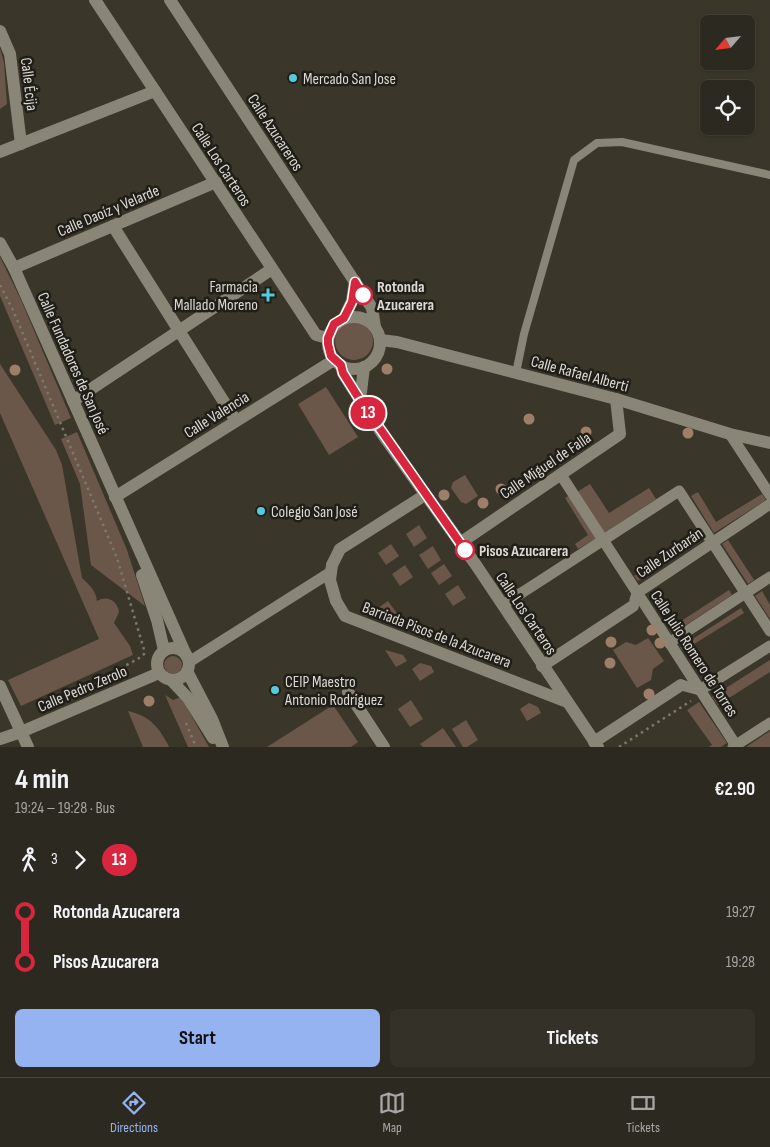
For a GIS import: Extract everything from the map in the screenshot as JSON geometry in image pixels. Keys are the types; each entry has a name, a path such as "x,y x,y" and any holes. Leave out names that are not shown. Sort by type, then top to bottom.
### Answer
{"street":[{"name":"Calle Los Carteros","path":"95,0 316,335 328,338"},
{"name":"Calle Azucareros","path":"170,0 372,308 375,327"},
{"name":"Calle Écija","path":"0,31 10,54 21,144"},
{"path":"0,152 155,91"},
{"name":"Calle Daoíz y Velarde","path":"14,268 216,182"},
{"path":"114,226 236,421"},
{"name":"Calle Fundadores de San José","path":"0,244 14,268 73,401 223,747"},
{"path":"73,401 272,269"},
{"path":"344,318 352,302 355,282"},
{"path":"358,316 366,319 375,327 380,340 379,351 373,360 364,367 351,369 337,362 328,344 328,338 334,324 344,318 358,316"},
{"name":"Calle Rafael Alberti","path":"380,340 397,342 616,399 730,434 770,443"},
{"name":"Calle Los Carteros","path":"337,362 360,400 503,605 542,666 596,744"},
{"name":"Calle Valencia","path":"115,497 236,421 337,362"},
{"path":"360,400 364,367"},
{"name":"Calle Miguel de Falla","path":"460,543 620,434 616,399"},
{"path":"730,434 770,495"},
{"name":"Calle Julio Romero de Torres","path":"561,475 735,746"},
{"path":"503,605 680,490 770,630"},
{"name":"Barriada Pisos de la Azucarera","path":"425,495 340,549 332,565 330,580 336,602 345,616 568,702"},
{"name":"Calle Fundadores de San José","path":"115,497 158,620 164,650"},
{"name":"Calle Zurbarán","path":"542,666 633,606 637,593 770,504"},
{"path":"187,662 178,649 168,648 157,658 157,669 166,679 180,678 187,662 331,572"},
{"path":"669,643 770,578"},
{"path":"596,744 681,685 700,690 770,646"},
{"name":"Calle Pedro Zerolo","path":"0,743 159,673"},
{"path":"171,680 188,698 218,747"},
{"path":"0,686 28,747"},
{"path":"348,692 384,747"},
{"path":"735,746 770,723"},
{"name":"Calle Pedro Zerolo","path":"0,739 20,733"}],"lane":[{"path":"516,373 524,334 574,160 597,143 622,142 770,175"}],"path":[{"path":"0,285 17,319 117,558 145,653"},
{"path":"186,723 196,747"}],"shaded area":[{"path":"0,48 4,63 7,104 0,109"},
{"path":"0,257 21,300 71,418 55,425 0,296"},
{"path":"354,322 367,328 373,341 367,354 354,360 341,354 335,341 341,328"},
{"path":"0,364 56,450 62,465 82,578 94,591 97,601 104,598 116,604 119,612 114,623 130,646 133,655 21,706 8,680 99,639 0,413"},
{"path":"326,387 358,437 329,455 298,404"},
{"path":"77,432 127,550 145,606 91,565 80,484 61,439"},
{"path":"465,475 478,496 466,504 461,502 451,488 453,482"},
{"path":"590,484 609,513 649,488 656,499 604,533 577,492"},
{"path":"698,492 716,522 762,494 766,500 714,533 691,496"},
{"path":"570,495 597,538 578,549 575,544 588,535 565,498"},
{"path":"419,525 427,538 414,547 406,534"},
{"path":"695,537 698,542 638,581 634,576"},
{"path":"728,540 754,580 748,584 722,544"},
{"path":"391,544 399,556 386,565 378,553"},
{"path":"433,546 441,560 428,569 419,555"},
{"path":"444,564 452,576 439,585 431,573"},
{"path":"405,565 413,577 400,586 392,574"},
{"path":"458,585 466,598 453,606 445,594"},
{"path":"729,590 732,595 672,634 669,629"},
{"path":"762,591 770,605 770,619 755,596"},
{"path":"388,601 401,619 375,610"},
{"path":"741,608 744,613 683,651 680,647"},
{"path":"648,638 664,661 653,669 651,680 637,688 613,650 626,642 636,645"},
{"path":"385,650 403,655 407,661 396,667"},
{"path":"173,656 179,659 182,665 179,671 173,674 167,671 164,665 167,659"},
{"path":"770,660 770,672 718,705 712,697"},
{"path":"420,663 431,666 434,672 420,681 412,669"},
{"path":"165,695 173,700 181,697 209,747 188,747"},
{"path":"411,700 423,719 410,727 398,709"},
{"path":"699,702 727,743 721,747 709,747 712,745 687,710"},
{"path":"529,703 538,707 541,713 527,721 520,709"},
{"path":"333,705 358,742 351,747 267,747"},
{"path":"128,711 136,713 153,723 169,747 143,747"},
{"path":"466,720 478,740 467,747 463,747 452,729"},
{"path":"443,728 456,747 423,747 420,744"},
{"path":"770,731 770,747 746,747"}],"bus line":[{"name":"13","path":"363,295 355,282 352,302 344,318 334,324 328,338 331,356 341,365 343,373 383,435 465,550"}],"place":[{"name":"Mercado San Jose","path":"293,78"},
{"name":"Farmacia Mallado Moreno","path":"268,295"},
{"name":"Rotonda Azucarera","path":"363,295"},
{"name":"Colegio San José","path":"261,511"},
{"name":"Pisos Azucarera","path":"465,550"},
{"name":"CEIP Maestro Antonio Rodríguez","path":"275,690"}]}
